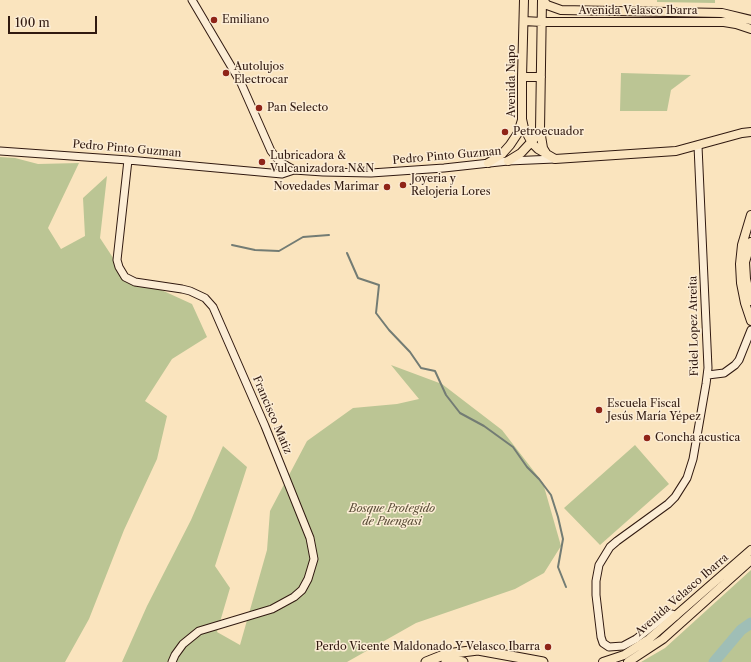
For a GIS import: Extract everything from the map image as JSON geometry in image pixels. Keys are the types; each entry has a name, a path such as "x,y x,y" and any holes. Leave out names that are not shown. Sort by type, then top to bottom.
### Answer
{"highway":[{"path":"426,662 446,654 478,650 543,662"},
{"path":"506,655 514,662"},
{"path":"446,662 454,660 463,662"}],"main road":[{"path":"192,0 241,83 271,151 280,162 294,170"},
{"name":"Avenida Napo","path":"524,0 522,119 524,128 532,143 555,159"},
{"path":"542,0 540,130 543,148 546,153"},
{"name":"Avenida Velasco Ibarra","path":"542,0 547,5 561,10 722,13 751,20"},
{"name":"Avenida Velasco Ibarra","path":"524,20 542,22 724,22 736,24 751,30"},
{"path":"522,77 541,76"},
{"path":"488,163 502,154 510,145 518,133 522,119"},
{"path":"508,161 521,153 532,143 540,130"},
{"name":"Pedro Pinto Guzman","path":"0,151 128,160 282,174 294,170 371,173 444,168 508,161 676,151 742,133 751,132"},
{"name":"Fidel Lopez Atreita","path":"676,616 668,614 636,639 623,646 609,646 604,643 601,636 596,595 596,581 599,565 610,548 675,497 687,478 693,459 708,375 698,146"},
{"name":"Francisco Matiz","path":"128,160 117,260 119,267 125,277 135,282 190,291 205,298 213,307 274,447 310,538 314,560 308,579 302,590 294,597 272,609 199,630 183,644 172,662"},
{"path":"751,215 742,245 740,264 741,283 746,308 751,321"},
{"path":"751,242 745,262 746,279 751,301"},
{"path":"708,375 718,374 730,370 739,360 751,330"},
{"name":"Avenida Velasco Ibarra","path":"603,662 616,659 637,647 676,616 751,550"},
{"name":"Avenida Velasco Ibarra","path":"628,662 663,639 751,560"}],"green space":[{"path":"657,0 715,0 715,3 657,2"},
{"path":"621,73 691,75 671,90 667,111 620,111"},
{"path":"0,157 15,158 38,164 79,163 48,228 61,249 85,236 83,198 107,176 100,238 125,276 157,288 192,304 207,337 172,359 145,401 167,416 157,459 124,530 89,619 65,662 0,662"},
{"name":"Bosque Protegido de Puengasi","path":"391,365 442,384 502,430 543,483 561,546 544,573 515,589 416,623 347,662 122,662 147,606 191,520 223,446 247,467 215,566 230,588 217,632 240,645 267,550 270,511 307,441 353,408 397,404 419,399"},
{"path":"635,445 669,484 600,545 564,508"},
{"path":"751,570 751,662 641,662 665,648"}],"waterway":[{"path":"232,245 255,250 279,251 303,237 329,235"},
{"path":"347,253 358,278 379,285 376,313 389,330 410,352 421,368 435,371 446,395 460,413 484,426 513,447 527,467 539,479 551,495 563,539 558,567 566,587"},
{"path":"714,662 741,630 751,623"}],"place":[{"name":"Emiliano","path":"214,20"},
{"name":"Autolujos Electrocar","path":"226,73"},
{"name":"Pan Selecto","path":"259,108"},
{"name":"Petroecuador","path":"505,132"},
{"name":"Lubricadora & Vulcanizadora N&N","path":"262,162"},
{"name":"Joyeria y Relojeria Lores","path":"403,185"},
{"name":"Novedades Marimar","path":"387,187"},
{"name":"Escuela Fiscal Jesús María Yépez","path":"599,410"},
{"name":"Concha acustica","path":"647,438"},
{"name":"Perdo Vicente Maldonado Y Velasco Ibarra","path":"548,647"}]}
